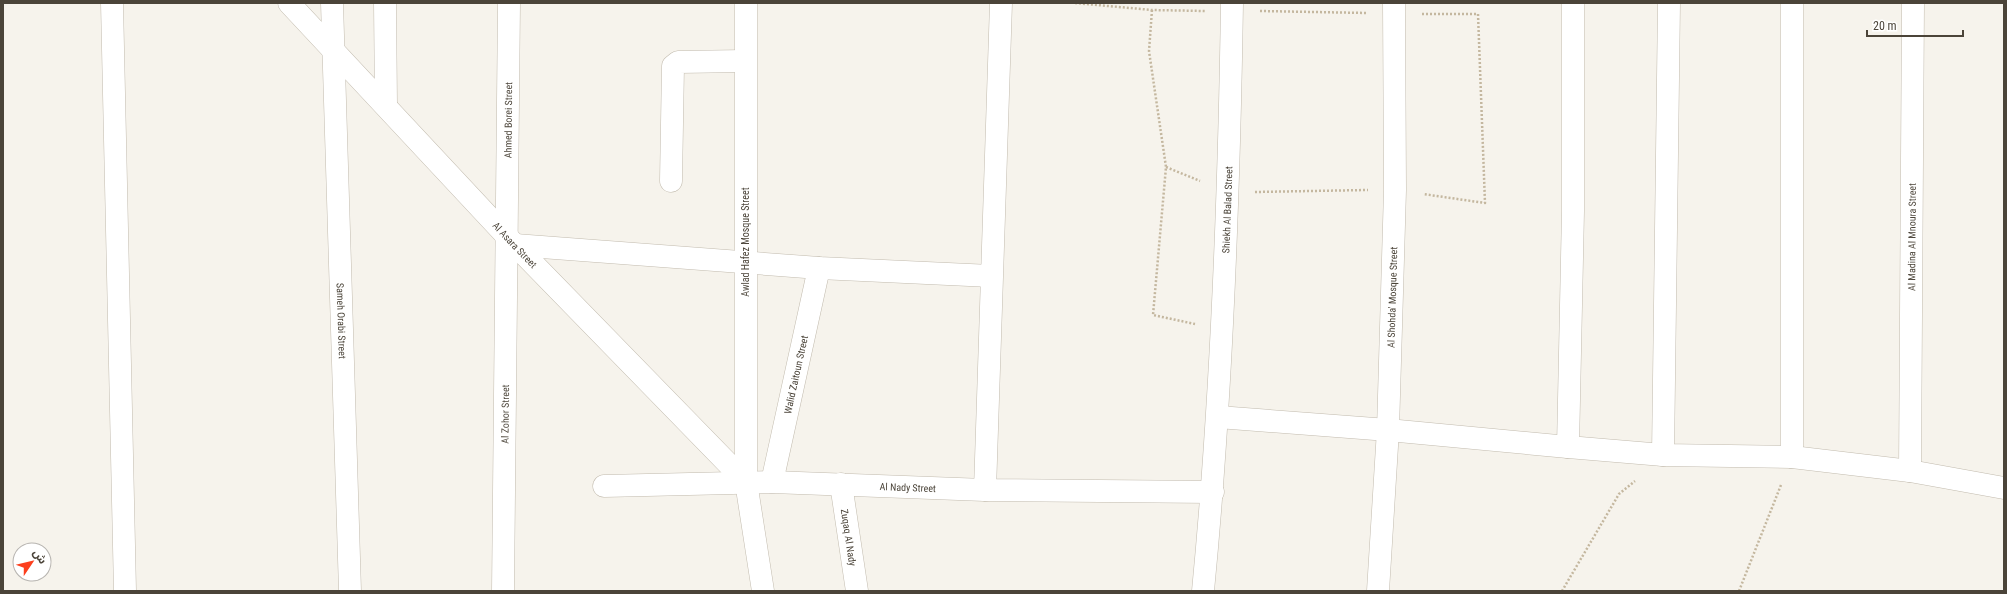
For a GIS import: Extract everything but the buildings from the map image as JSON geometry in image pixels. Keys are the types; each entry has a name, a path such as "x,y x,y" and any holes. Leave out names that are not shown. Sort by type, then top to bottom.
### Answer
{"street":[{"path":"112,3 125,591"},
{"name":"Al Asara Street","path":"289,3 511,241 746,482"},
{"name":"Sameh Orabi Street","path":"332,3 350,591"},
{"path":"385,3 386,106"},
{"name":"Ahmed Borei Street","path":"509,3 511,241"},
{"name":"Awlad Hafez Mosque Street","path":"746,3 746,482 762,591"},
{"path":"985,490 1000,3"},
{"name":"Al Shohda' Mosque Street","path":"1378,591 1388,430 1394,190 1394,3"},
{"path":"1568,447 1573,211 1573,3"},
{"path":"1663,455 1669,3"},
{"path":"1792,3 1792,457"},
{"name":"Al Madina Al Mnoura Street","path":"1910,471 1913,3"},
{"name":"Shiekh Al Balad Street","path":"1203,591 1213,492 1218,417 1228,192 1232,7"},
{"path":"671,181 673,66 678,62 745,61"},
{"path":"511,241 819,268 991,276"},
{"name":"Al Zohor Street","path":"503,591 511,241"},
{"name":"Walid Zaitoun Street","path":"772,482 819,268"},
{"path":"1218,417 1388,430 1663,455 1792,457 1910,471 2004,488"},
{"name":"Al Nady Street","path":"604,486 772,482 985,490 1213,492"},
{"name":"Zuqaq Al Nady","path":"841,484 857,591"}],"path":[{"path":"1075,3 1152,10 1232,7"},
{"path":"1152,10 1149,51 1166,167 1153,315 1222,330"},
{"path":"1166,167 1228,192 1394,190 1485,204"},
{"path":"1562,591 1620,494 1663,455"},
{"path":"1738,591 1792,457"}]}
